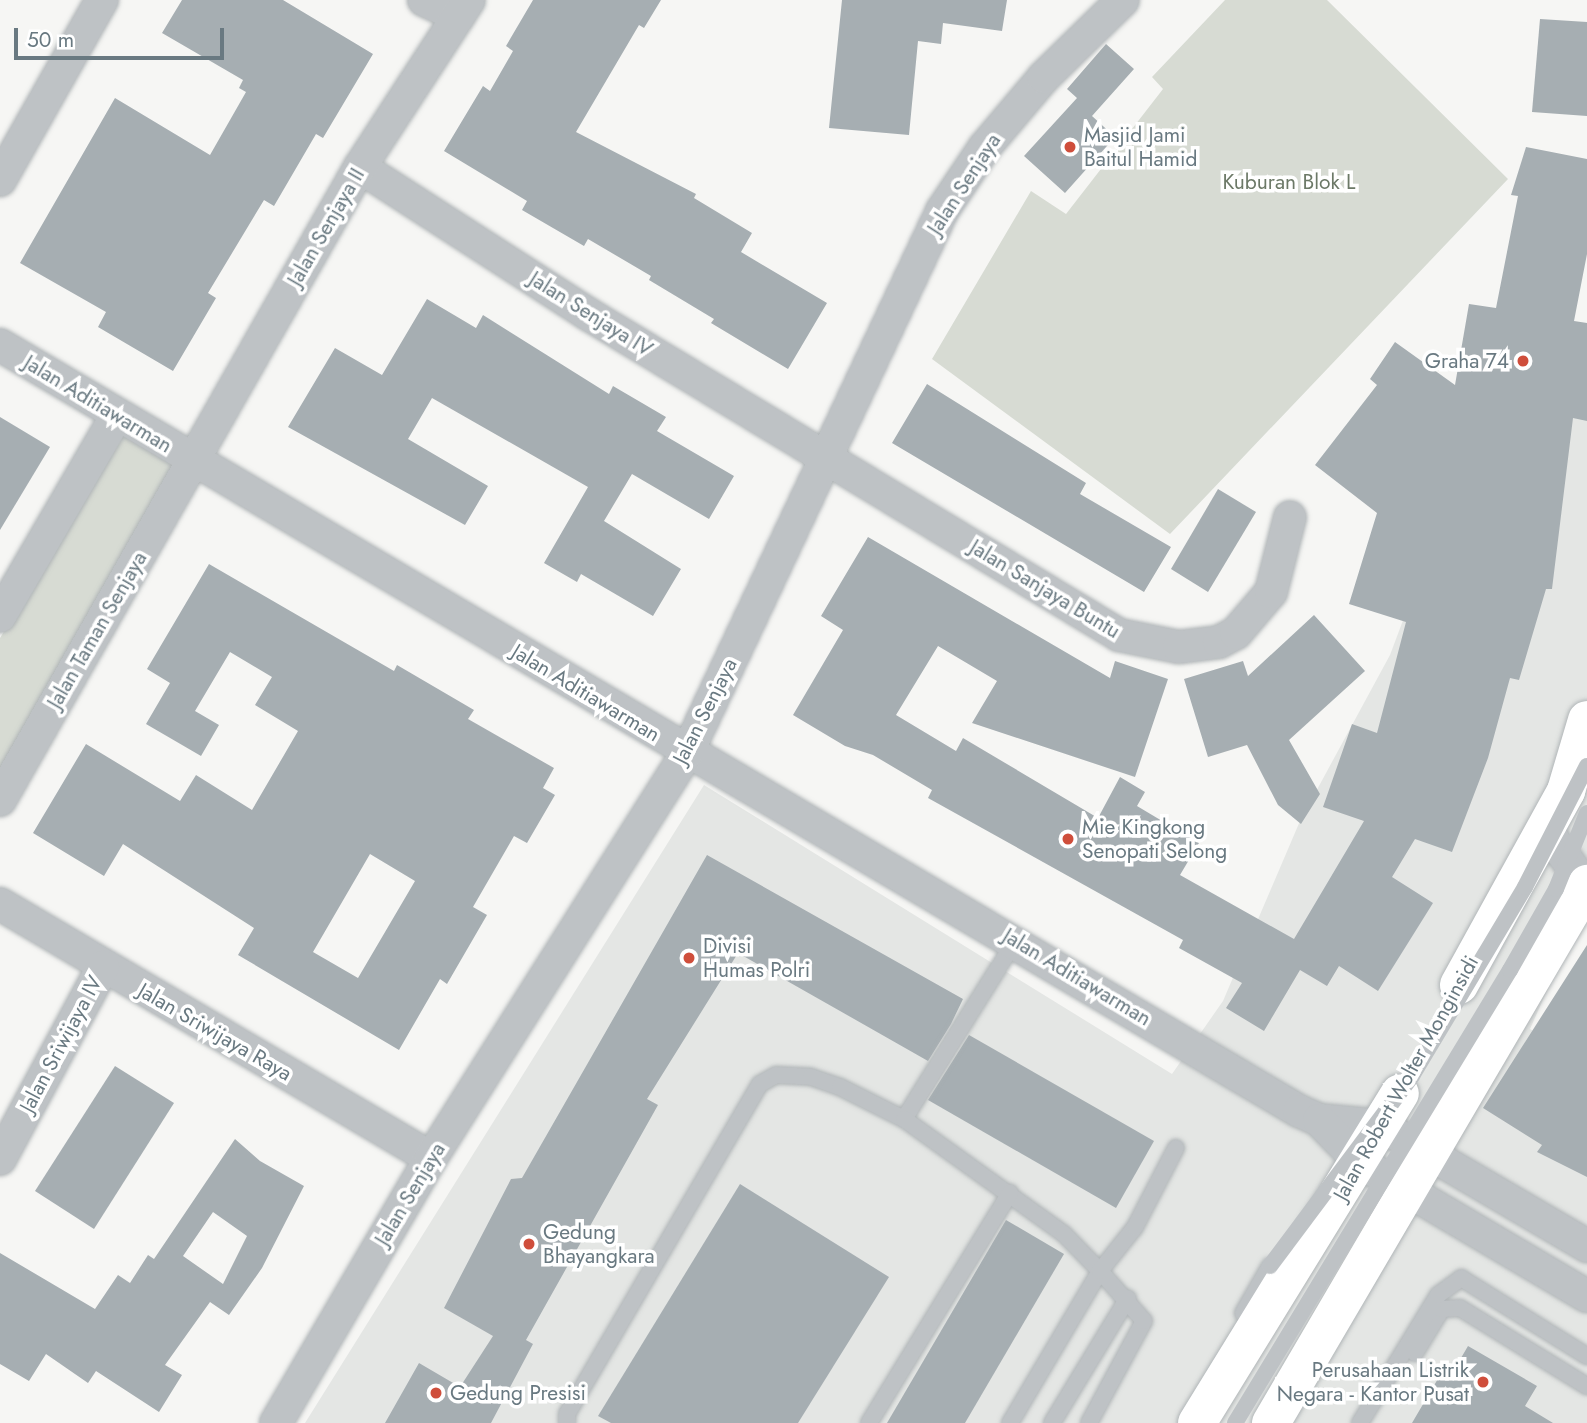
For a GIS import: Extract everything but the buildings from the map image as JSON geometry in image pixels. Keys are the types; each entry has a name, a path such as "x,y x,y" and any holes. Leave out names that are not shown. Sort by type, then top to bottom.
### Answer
{"main road":[{"name":"Jalan Robert Wolter Monginsidi","path":"1197,1423 1382,1126 1566,791 1587,720"},
{"path":"1271,1423 1586,887"}],"street":[{"path":"0,180 102,0"},
{"path":"424,0 463,8"},
{"name":"Jalan Senjaya","path":"276,1423 431,1158 687,752 942,211 984,148 1044,77 1123,0"},
{"name":"Jalan Senjaya II","path":"193,461 359,167 463,8"},
{"name":"Jalan Senjaya IV","path":"359,167 825,457"},
{"name":"Jalan Aditiawarman","path":"0,345 116,417 687,752 1016,940 1319,1120 1361,1163 1587,1296"},
{"path":"0,616 116,417"},
{"name":"Jalan Sanjaya Buntu","path":"825,457 1119,635 1140,642 1180,647 1219,642 1236,633 1271,592 1290,517"},
{"name":"Jalan Taman Senjaya","path":"0,800 193,461"},
{"path":"1546,829 1586,887"},
{"name":"Jalan Sriwijaya Raya","path":"0,904 431,1158"},
{"name":"Jalan Sriwijaya IV","path":"0,1159 103,967"},
{"name":"Jalan Aditiawarman","path":"1319,1120 1382,1126 1427,1156 1587,1246"}],"lane":[{"path":"1177,1423 1270,1266 1419,1065 1525,887 1587,766"},
{"path":"1235,1423 1504,981 1556,889 1587,813"},
{"path":"904,1119 1016,940"},
{"path":"568,1423 568,1414 760,1084 776,1075 811,1077 904,1119 1064,1234 1128,1298 1144,1321 1142,1333 1089,1423"},
{"path":"1010,1423 1100,1271 1135,1227 1176,1148"},
{"path":"869,1423 1010,1193"},
{"path":"1360,1423 1438,1294 1461,1278 1587,1356"},
{"path":"1052,1423 1128,1298"},
{"path":"1372,1423 1443,1309 1452,1307 1587,1387"}],"shaded area":[{"path":"1431,392 1587,409 1587,901 1530,1029 1587,1062 1587,1423 305,1423 704,785 1172,1074 1223,1001 1300,821 1390,655 1435,535"}],"green space":[{"name":"Kuburan Blok L","path":"1225,0 1327,0 1508,179 1170,534 932,359 1031,191 1066,214 1163,89 1152,77"},
{"path":"129,427 183,464 0,769 0,638"}],"place":[{"name":"Masjid Jami Baitul Hamid","path":"1070,147"},
{"name":"Graha 74","path":"1523,361"},
{"name":"Mie Kingkong Senopati Selong","path":"1068,839"},
{"name":"Divisi Humas Polri","path":"689,958"},
{"name":"Gedung Bhayangkara","path":"529,1244"},
{"name":"Perusahaan Listrik Negara - Kantor Pusat","path":"1483,1382"},
{"name":"Gedung Presisi","path":"436,1393"}]}
